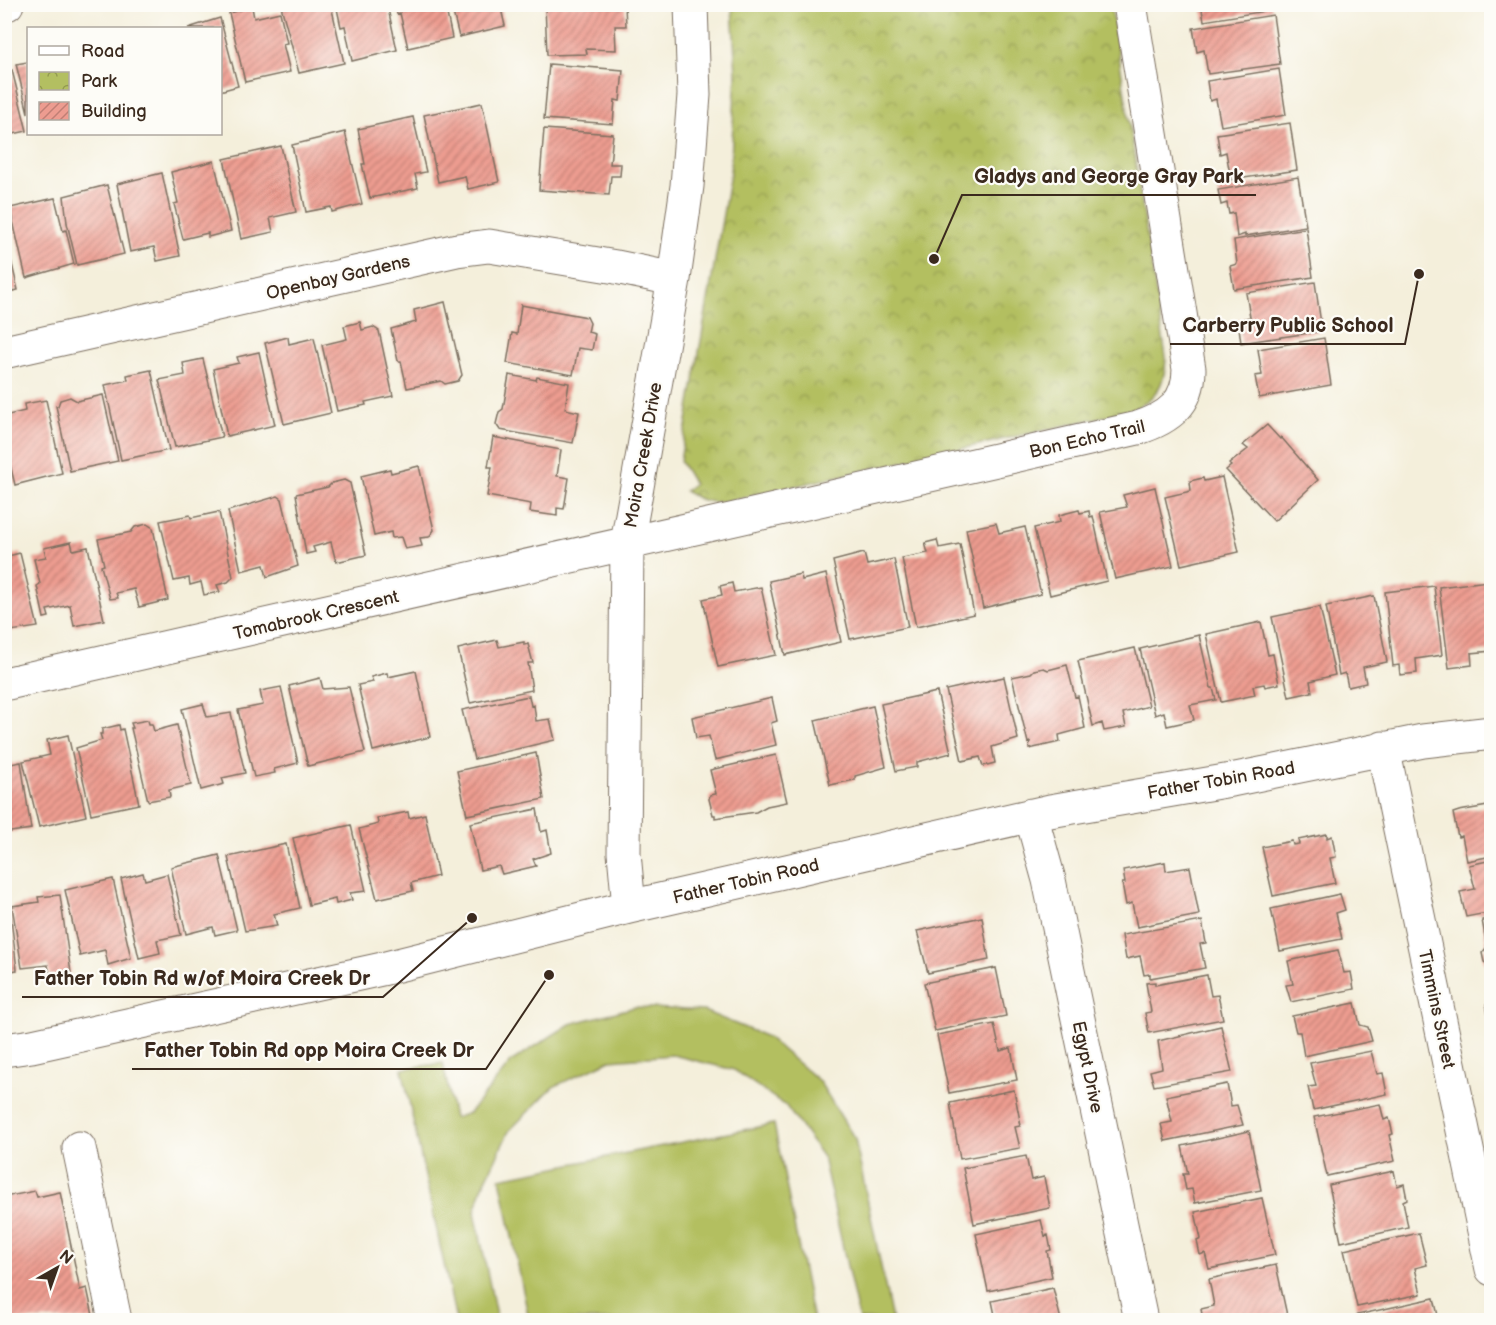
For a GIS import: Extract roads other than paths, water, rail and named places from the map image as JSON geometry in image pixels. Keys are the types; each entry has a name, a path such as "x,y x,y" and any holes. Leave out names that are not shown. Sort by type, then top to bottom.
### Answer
{"street":[{"name":"Moira Creek Drive","path":"629,907 624,853 627,543 674,279 687,186 694,95 692,4"},
{"name":"Bon Echo Trail","path":"627,543 1138,429 1156,423 1170,413 1189,386 1189,369 1130,4"},
{"name":"Openbay Gardens","path":"4,352 457,249 489,246 674,279"},
{"name":"Tomabrook Crescent","path":"4,684 627,543"},
{"name":"Father Tobin Road","path":"4,1050 32,1046 382,969 629,907 1031,815 1231,780 1383,748 1491,733"},
{"name":"Timmins Street","path":"1383,748 1482,1174 1491,1269"},
{"name":"Egypt Drive","path":"1031,815 1049,880 1140,1320"},
{"path":"79,1148 115,1320"}],"place":[{"name":"Gladys and George Gray Park","path":"934,259"},
{"name":"Carberry Public School","path":"1419,274"},
{"name":"Father Tobin Rd w/of Moira Creek Dr","path":"472,918"},
{"name":"Father Tobin Rd opp Moira Creek Dr","path":"549,975"}]}
